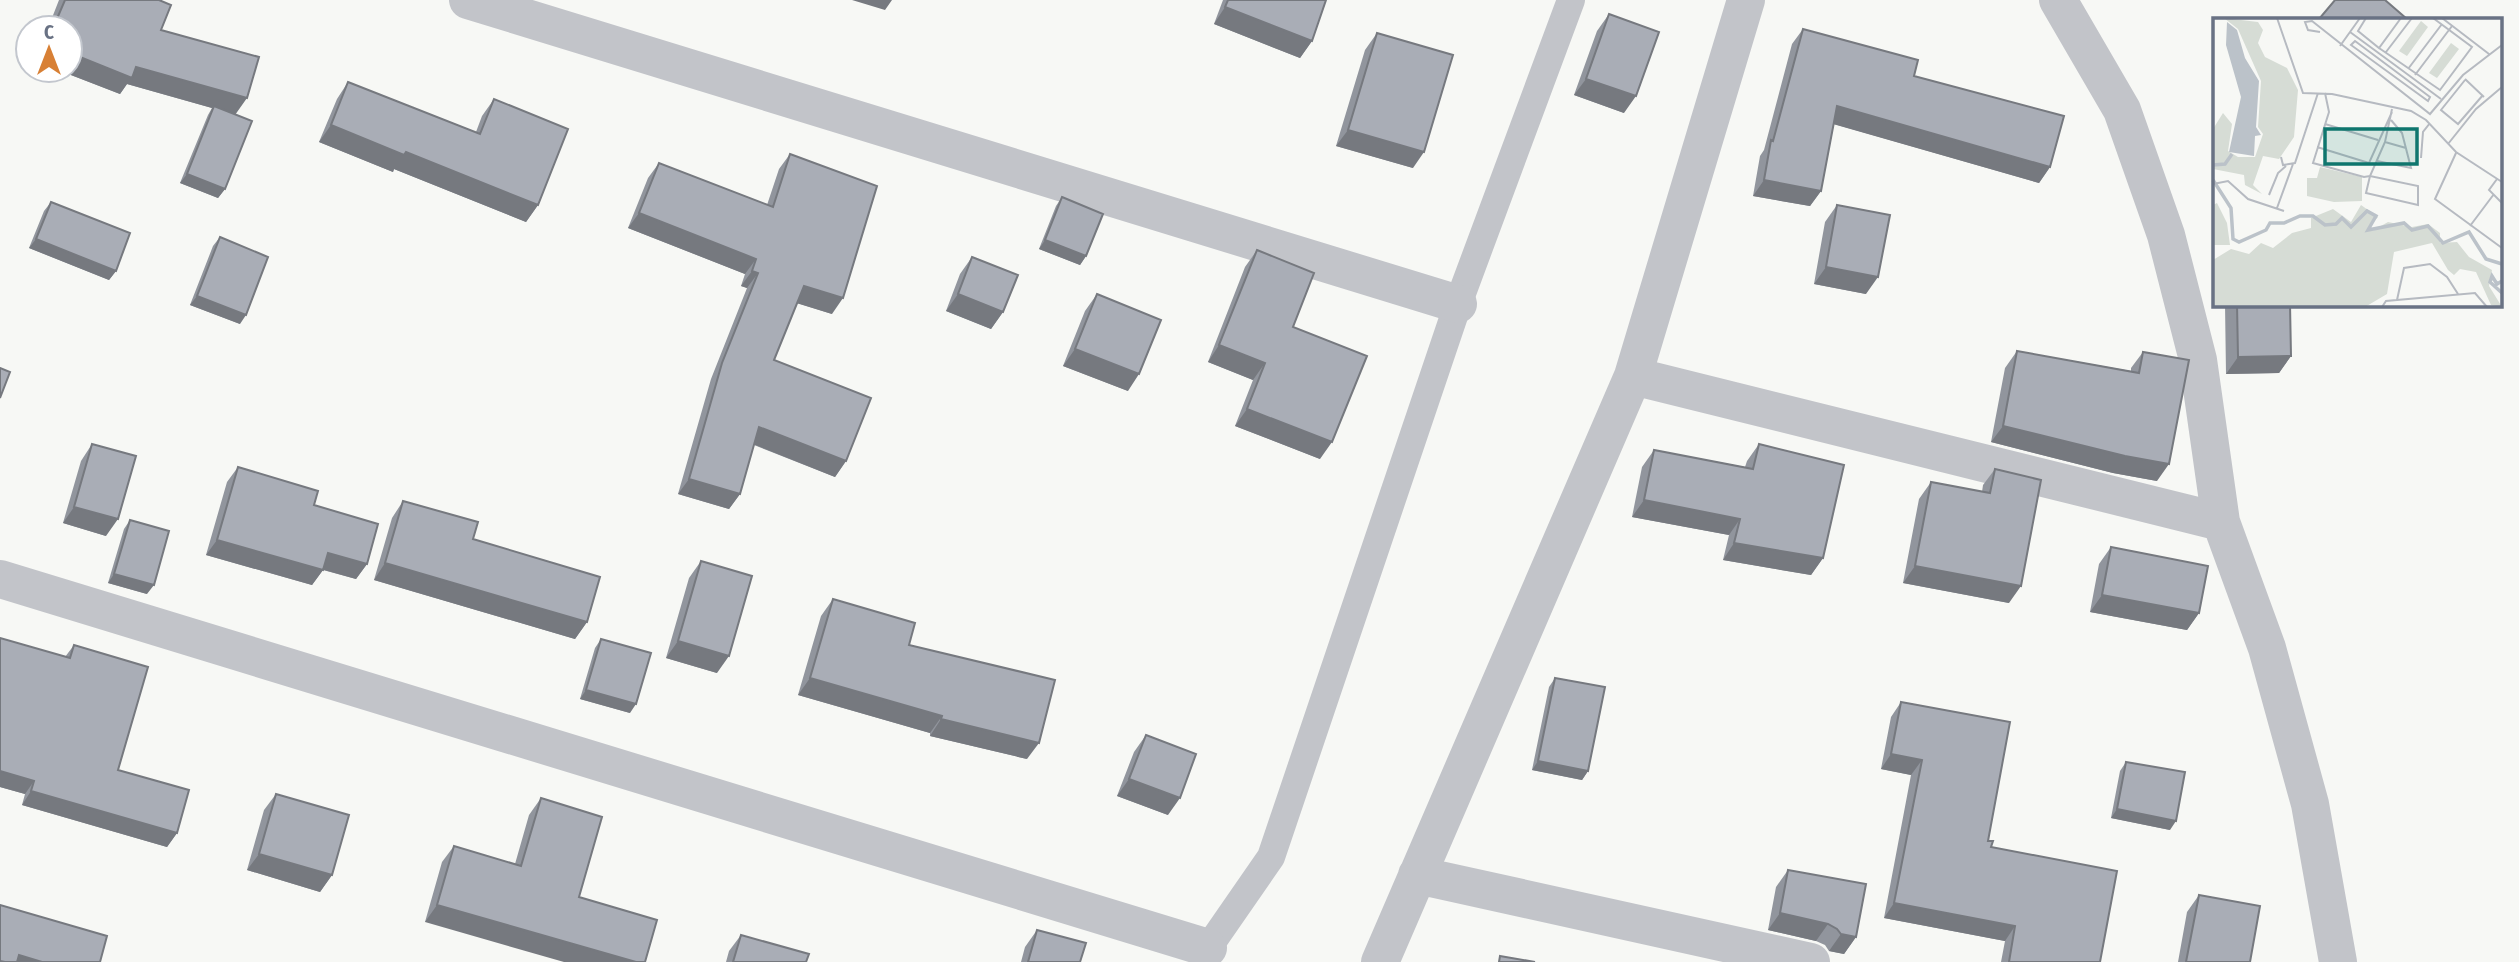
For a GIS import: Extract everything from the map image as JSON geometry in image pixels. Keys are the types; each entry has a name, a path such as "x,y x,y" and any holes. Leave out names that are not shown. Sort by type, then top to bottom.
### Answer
{"street":[{"path":"468,0 1458,304"},
{"path":"1380,962 1633,376 1746,0"},
{"path":"2058,0 2122,110 2166,234 2198,360 2221,522 2267,648 2310,804 2338,962"},
{"path":"1633,376 2221,522"},
{"path":"0,579 1208,948"},
{"path":"1417,875 1811,962"}],"lane":[{"path":"1208,948 1271,857 1458,304 1571,0"}],"building":[{"path":"65,0 159,0 171,5 161,30 259,57 247,98 136,67 132,78 84,59 84,14 59,14"},
{"path":"1228,0 1326,0 1312,41 1225,7"},
{"path":"2335,0 2385,0 2406,18 2320,18"},
{"path":"1609,14 1659,32 1636,96 1586,79"},
{"path":"1803,29 1918,60 1914,76 2064,116 2050,167 1837,106 1821,191 1764,180 1771,140 1773,141"},
{"path":"1377,33 1453,55 1424,152 1348,130"},
{"path":"348,82 480,134 494,99 568,129 538,205 331,125"},
{"path":"214,106 252,121 225,189 187,174"},
{"path":"790,154 877,186 843,298 804,286 774,360 871,398 846,461 759,427 740,494 689,479 722,363 758,273 752,271 756,259 639,213 659,163 773,207"},
{"path":"1062,197 1103,214 1086,256 1045,240"},
{"path":"51,202 130,233 116,271 36,239"},
{"path":"1837,205 1890,215 1878,277 1826,267"},
{"path":"220,237 268,257 246,315 197,296"},
{"path":"1257,250 1314,273 1293,327 1367,356 1332,442 1247,409 1265,363 1219,345"},
{"path":"972,257 1018,275 1003,312 958,294"},
{"path":"1097,294 1161,320 1139,374 1075,349"},
{"path":"2237,306 2290,306 2291,356 2238,357"},
{"path":"2017,351 2139,373 2143,352 2189,360 2169,464 2003,426"},
{"path":"0,368 10,372 0,398"},
{"path":"92,444 136,456 118,519 74,507"},
{"path":"1759,444 1844,465 1823,558 1734,543 1740,519 1644,500 1654,450 1753,469"},
{"path":"238,467 318,491 314,505 378,524 367,564 328,553 323,570 217,540"},
{"path":"1995,469 2041,480 2021,586 1915,566 1931,482 1990,493"},
{"path":"403,501 478,522 473,539 600,577 587,622 385,563"},
{"path":"130,520 169,531 154,585 114,574"},
{"path":"2111,547 2208,566 2199,613 2102,595"},
{"path":"701,561 752,576 729,656 678,641"},
{"path":"833,599 915,623 909,645 1055,680 1039,743 941,719 942,716 810,678"},
{"path":"0,638 70,658 74,645 148,667 118,770 189,790 177,833 31,791 34,781 0,771"},
{"path":"601,639 651,653 636,704 586,690"},
{"path":"1555,678 1605,687 1588,771 1538,761"},
{"path":"1901,702 2010,722 1988,841 1993,841 1991,847 2117,871 2100,962 2009,962 2015,926 1894,903 1922,760 1891,754"},
{"path":"1146,735 1196,754 1180,798 1129,779"},
{"path":"2126,762 2185,772 2176,821 2117,809"},
{"path":"276,794 349,815 332,875 259,854"},
{"path":"541,798 602,817 579,897 657,920 645,962 636,962 437,905 454,846 521,866"},
{"path":"1788,870 1866,884 1856,937 1841,934 1828,924 1780,913"},
{"path":"2199,895 2260,906 2250,962 2186,962"},
{"path":"0,905 107,936 100,962 42,962 19,955 17,962 0,961"},
{"path":"1037,930 1086,943 1080,962 1028,962"},
{"path":"741,935 809,954 806,962 733,962"},
{"path":"1500,956 1535,962 1499,962"}]}
